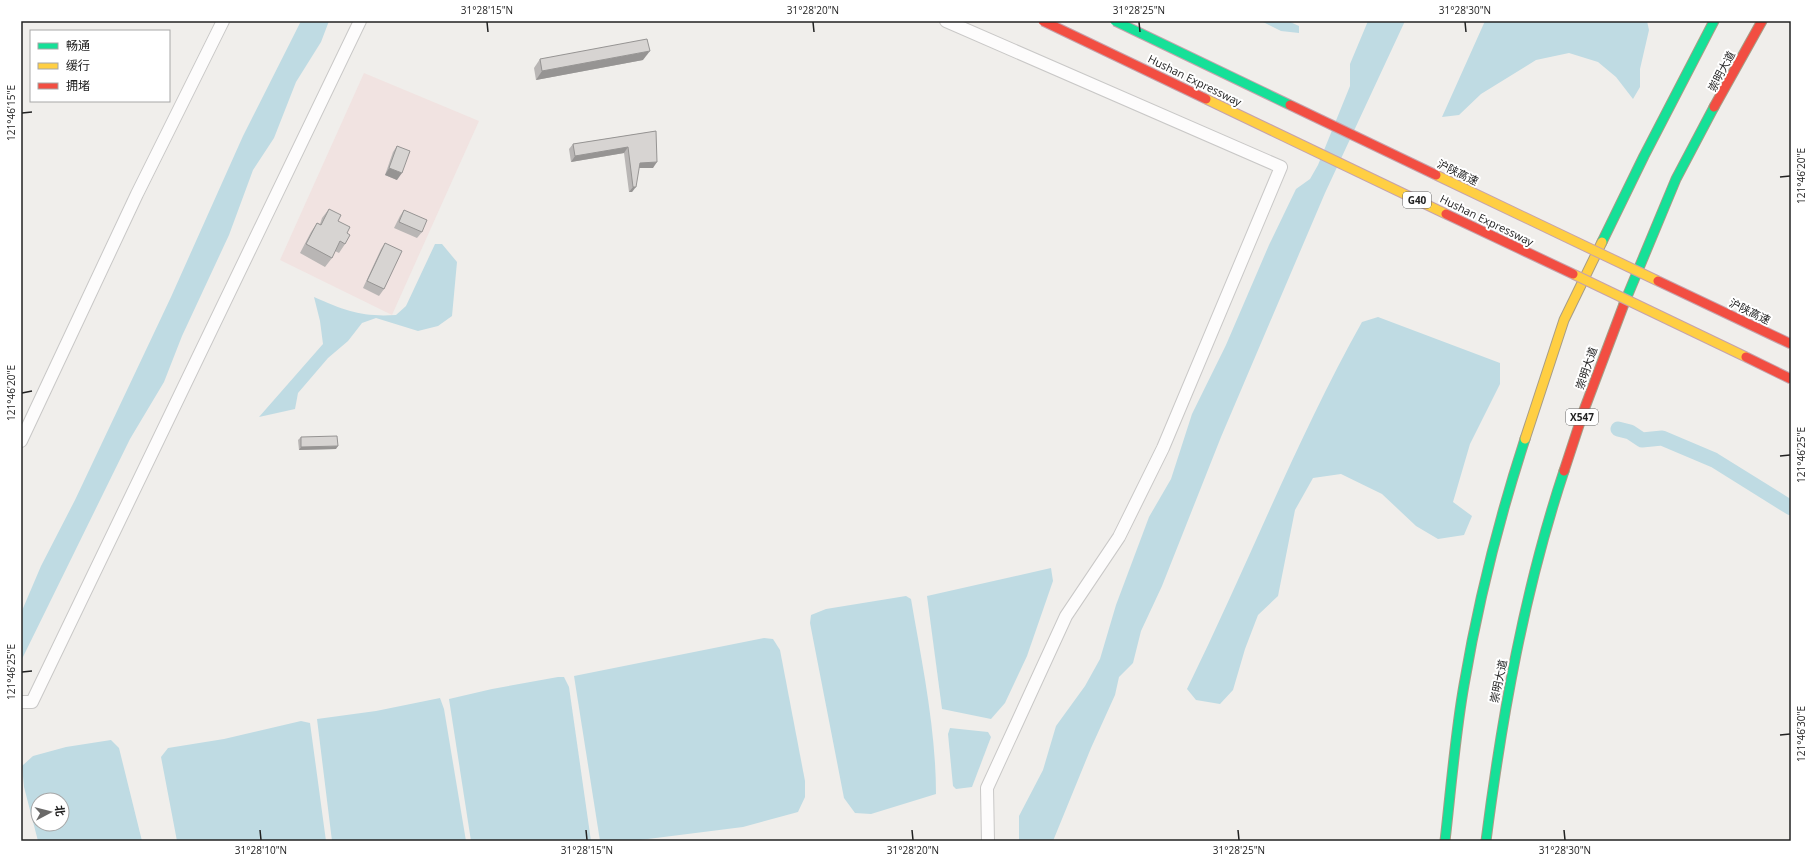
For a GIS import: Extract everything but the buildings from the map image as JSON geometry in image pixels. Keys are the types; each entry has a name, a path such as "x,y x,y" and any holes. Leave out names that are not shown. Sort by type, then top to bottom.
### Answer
{"main road":[{"name":"Hushan Expressway","path":"1043,21 1791,379"},
{"name":"沪陕高速","path":"1115,21 1791,344"},
{"path":"1445,841 1464,685 1487,574 1513,477 1561,328 1644,156 1714,21"},
{"name":"崇明大道","path":"1486,841 1493,780 1508,693 1533,580 1560,480 1608,339 1676,180 1762,21"}],"street":[{"path":"21,442 137,194 223,21"},
{"path":"21,702 32,702 360,21"},
{"path":"946,21 1281,167 1163,448 1119,537 1066,616 987,788 988,841"}],"shaded area":[{"path":"364,73 479,121 392,315 280,260"}],"water":[{"path":"301,21 329,21 321,42 296,82 274,138 253,170 229,235 182,336 164,382 130,439 21,661 21,613 41,566 75,500 171,297 243,136"},
{"path":"1261,21 1288,21 1299,26 1299,33 1281,31"},
{"path":"1368,21 1405,21 1325,193 1221,437 1162,586 1141,631 1133,663 1119,677 1115,695 1091,748 1053,841 1019,841 1019,816 1043,770 1056,726 1085,686 1100,659 1116,605 1149,517 1171,479 1192,414 1226,345 1269,245 1296,189 1310,179 1318,165 1350,86 1350,64"},
{"path":"1485,21 1647,21 1649,30 1640,69 1640,87 1633,99 1616,77 1598,62 1569,53 1536,60 1481,94 1459,115 1442,117"},
{"path":"435,244 442,244 457,262 452,316 438,326 418,331 376,318 362,323 348,341 328,358 298,393 295,409 259,417 323,344 320,321 314,297 335,306 363,314 396,315 406,306"},
{"path":"1378,317 1500,363 1500,384 1470,444 1453,502 1472,516 1464,535 1438,539 1416,526 1382,494 1341,474 1313,478 1295,510 1278,596 1258,615 1245,649 1233,690 1220,704 1196,700 1187,689 1293,458 1362,322"},
{"path":"1051,568 1053,581 1027,656 1005,703 991,719 942,709 927,596"},
{"path":"906,596 911,599 928,696 934,745 936,794 871,814 855,813 844,798 810,623 811,615 826,609"},
{"path":"764,638 773,639 780,650 805,781 805,797 798,812 743,827 632,841 600,841 574,676"},
{"path":"564,677 569,687 591,841 471,841 449,699 492,689"},
{"path":"440,698 444,709 466,841 332,841 317,719 376,711"},
{"path":"301,721 310,723 326,841 177,841 161,757 168,748 224,739"},
{"path":"950,728 988,732 991,737 972,787 956,789 953,786 948,734"},
{"path":"111,740 119,748 142,841 38,841 36,832 70,832 70,792 30,792 30,810 24,787 22,766 33,756 66,747"}],"waterway":[{"path":"1618,429 1630,432 1642,440 1662,438 1714,460 1791,508"}],"traffic: fast":[{"path":"1115,21 1290,105"},
{"path":"1602,242 1644,156 1714,21"},
{"path":"1624,304 1676,179 1714,107"},
{"path":"1445,841 1458,724 1476,623 1506,500 1525,439"},
{"path":"1486,841 1499,747 1516,654 1537,562 1564,471"}],"traffic: slow":[{"path":"1206,99 1446,214"},
{"path":"1436,175 1658,281"},
{"path":"1525,439 1564,320 1602,242"},
{"path":"1573,274 1746,357"}],"traffic: jam":[{"path":"1043,21 1206,99"},
{"path":"1714,107 1762,21"},
{"path":"1290,105 1436,175"},
{"path":"1446,214 1573,274"},
{"path":"1658,281 1791,344"},
{"path":"1564,471 1584,410 1624,304"},
{"path":"1746,357 1791,379"}]}
